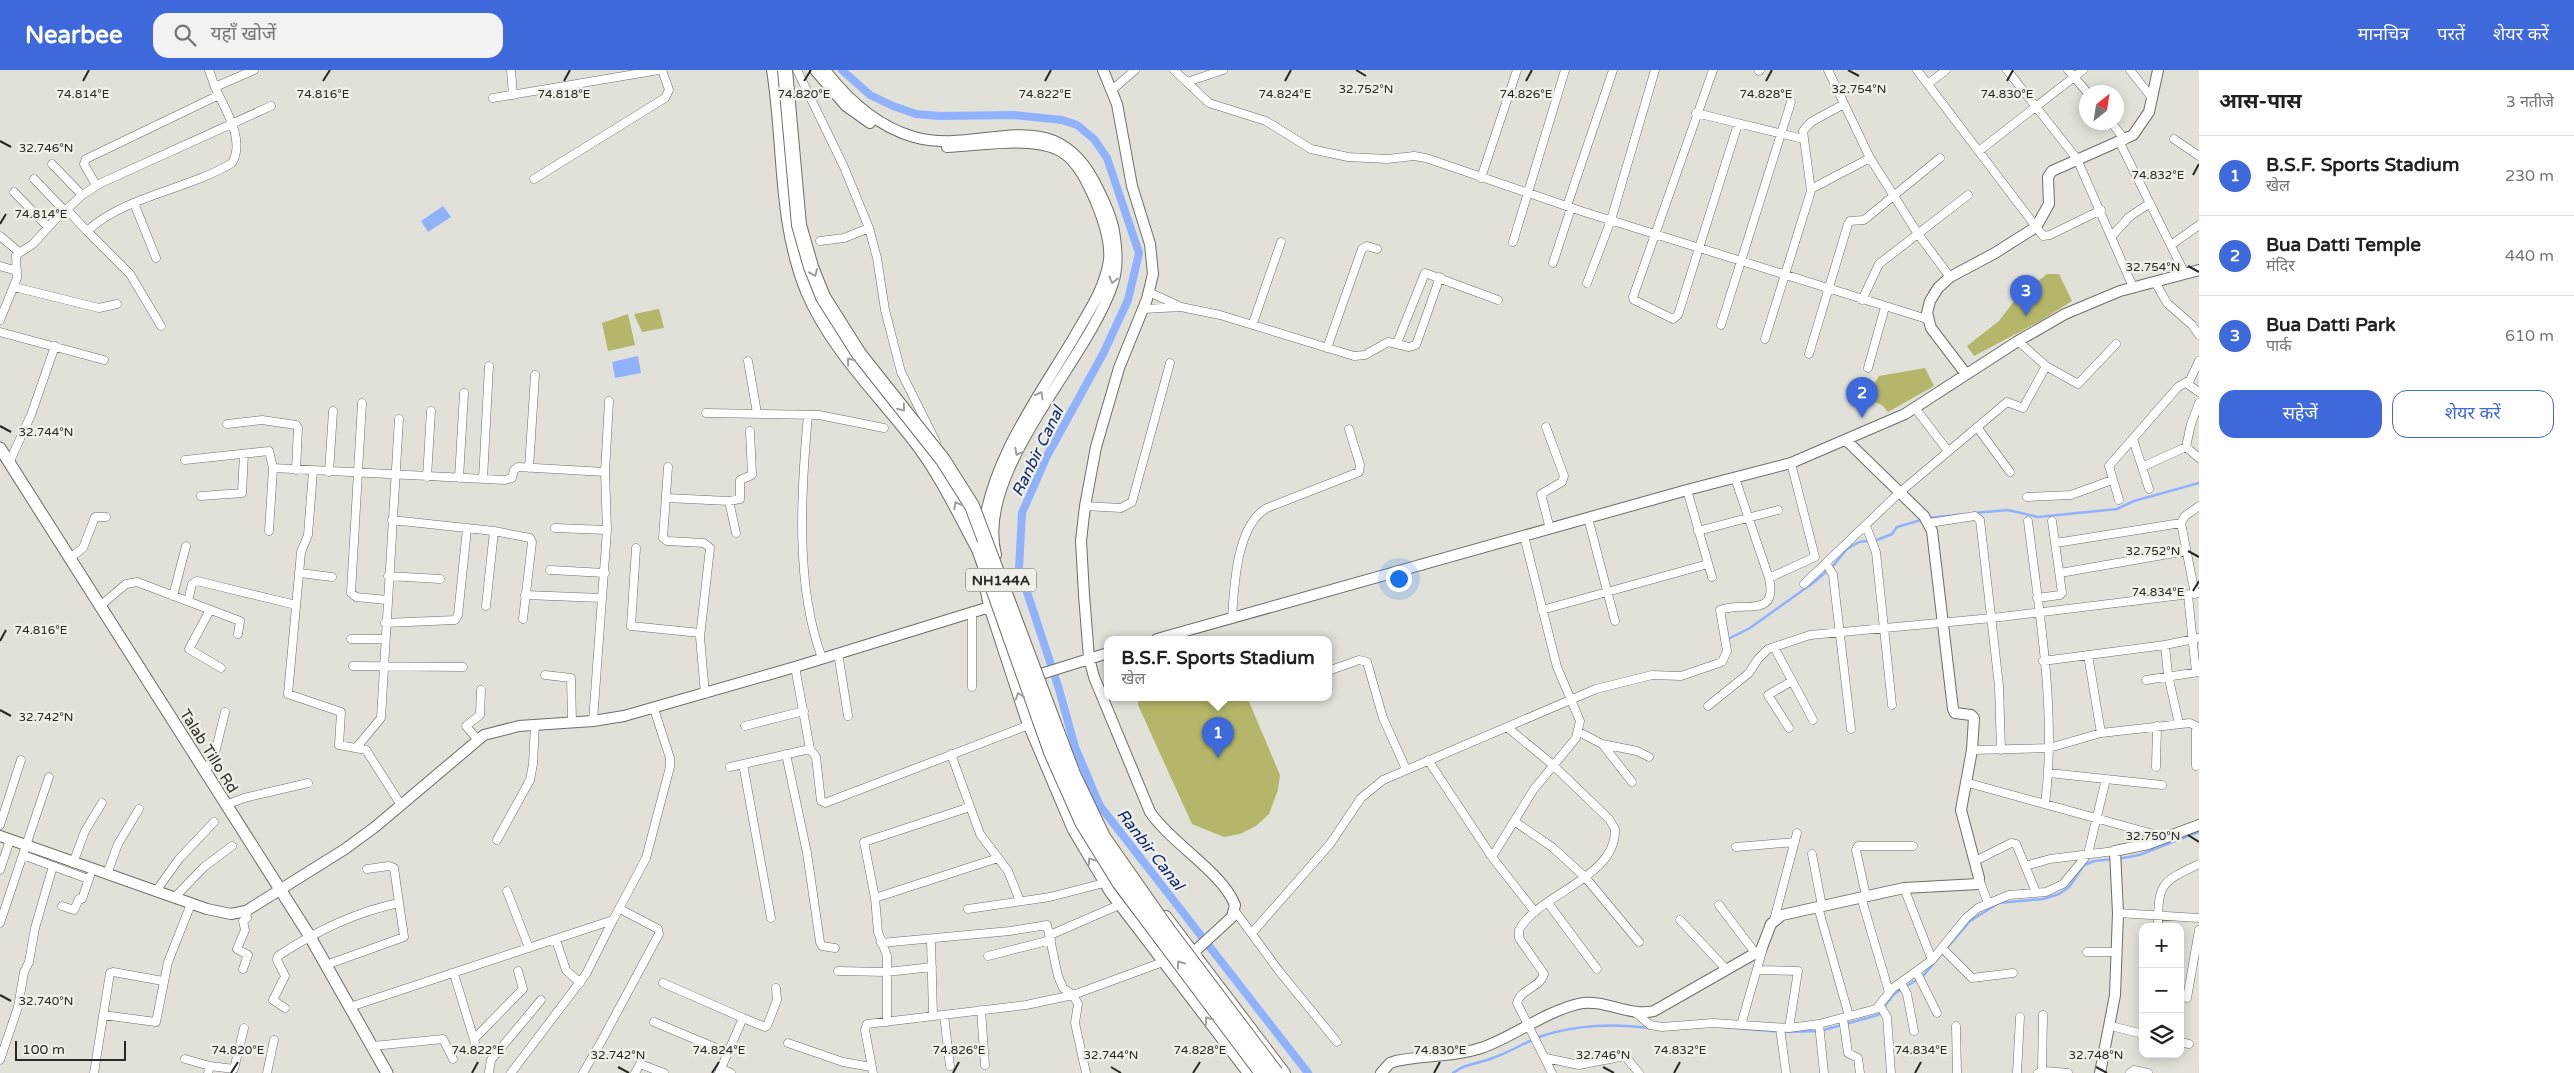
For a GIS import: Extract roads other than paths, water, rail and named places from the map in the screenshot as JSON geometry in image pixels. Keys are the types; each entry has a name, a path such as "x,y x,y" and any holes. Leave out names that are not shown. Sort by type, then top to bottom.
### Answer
{"highway":[{"name":"NH144A","path":"774,70 790,227 800,267 817,310 846,355 916,442 958,506 979,549 1057,769 1082,822 1120,882 1262,1073"},
{"name":"NH144A","path":"785,70 799,225 811,267 824,297 859,354 943,460 972,506 1074,774 1104,837 1163,922 1276,1073"}],"main road":[{"name":"Talab Tillo Rd","path":"3,456 70,558 309,935 387,1073"}],"street":[{"path":"87,231 102,218 232,163 236,147 232,122 209,70"},
{"path":"511,70 513,95"},
{"path":"492,98 661,70 669,90 667,96 534,179"},
{"path":"796,70 844,167 869,228 877,258 885,310 904,382 996,555 1095,810 1127,865 1195,947 1285,1073"},
{"path":"814,70 858,116 900,138 941,147 1038,144 1061,152 1078,168 1099,210 1109,248 1109,261 1099,294 1009,448 993,486 983,528 981,562 989,606 1029,726 1073,830 1119,905 1248,1073"},
{"path":"825,70 841,90 864,112 889,127 914,137 950,140 1034,136 1061,144 1081,159 1107,207 1116,241 1114,282 1087,335 1010,467 999,497 995,519 993,532 996,555"},
{"path":"1103,70 1117,104 1132,186 1150,244 1153,274 1149,292 1119,368 1096,447 1084,506 1082,541 1089,658 1094,677 1150,812 1160,825 1214,877 1233,899 1235,911 1279,971 1337,1042"},
{"path":"1112,90 1135,70"},
{"path":"1174,70 1208,103 1266,121 1311,149 1348,157 1387,160 1419,156 1569,207 1927,319"},
{"path":"1187,82 1223,70"},
{"path":"1481,178 1517,70"},
{"path":"1512,242 1565,70"},
{"path":"1553,263 1613,70"},
{"path":"1588,283 1611,220 1655,70"},
{"path":"1713,70 1696,113 1633,298 1673,319 1678,317 1738,124"},
{"path":"1917,70 2043,236 2047,236 2101,210"},
{"path":"1928,84 1946,70"},
{"path":"2007,70 2078,159 2133,287"},
{"path":"2068,70 2080,85"},
{"path":"1979,151 2083,70"},
{"path":"2130,70 2152,98"},
{"path":"1966,374 1935,336 1927,319 1928,308 1934,293 1950,276 1995,253 2036,227 2049,204 2049,174 2078,159 2122,142 2133,135 2144,122 2158,70"},
{"path":"215,87 249,71"},
{"path":"1829,72 1870,158 1918,234 1950,276"},
{"path":"96,186 84,164 86,158 219,95"},
{"path":"1720,325 1742,261 1791,102"},
{"path":"1765,339 1811,189 1803,139 1807,124 1844,104"},
{"path":"0,320 14,287 17,271 16,256 19,252 33,244 82,195 96,186 232,122 271,106"},
{"path":"1696,113 1803,139"},
{"path":"2115,130 2184,274"},
{"path":"2174,139 2199,156"},
{"path":"1811,189 1870,158"},
{"path":"1809,354 1848,224 1853,220 1864,220 1940,158"},
{"path":"52,164 82,195"},
{"path":"34,178 130,274 161,326"},
{"path":"14,192 48,228"},
{"path":"1862,300 1879,264 1968,195"},
{"path":"2112,236 2129,217 2150,203"},
{"path":"134,204 156,258"},
{"path":"2171,245 2199,225"},
{"path":"820,241 844,238 869,228"},
{"path":"0,236 19,252"},
{"path":"1253,323 1280,242"},
{"path":"1327,348 1362,249 1367,246 1377,249"},
{"path":"0,266 17,271"},
{"path":"1168,636 1687,490 1791,463 1915,408 2018,341 2065,314 2133,287 2199,270"},
{"path":"1397,342 1424,273 1429,272 1498,300"},
{"path":"1149,292 1181,307 1253,323 1327,348 1354,356 1361,356 1382,343 1397,342 1410,347 1418,343 1440,277"},
{"path":"2155,282 2167,303 2192,325 2199,335"},
{"path":"14,287 99,308 117,304"},
{"path":"1143,308 1181,307"},
{"path":"1868,368 1885,307"},
{"path":"0,332 104,360"},
{"path":"2018,341 2046,366 2065,378 2081,384 2116,344"},
{"path":"3,456 31,416 55,346"},
{"path":"748,361 757,413"},
{"path":"2119,500 2109,466 2178,387 2190,380 2199,361"},
{"path":"1084,506 1122,508 1132,502 1170,363"},
{"path":"484,479 489,366"},
{"path":"1804,584 1828,566 1899,493 2008,401 2021,409 2023,408 2046,366"},
{"path":"529,468 535,375"},
{"path":"2186,383 2199,392"},
{"path":"459,478 464,393"},
{"path":"593,721 605,573 609,401"},
{"path":"362,403 352,594 356,597 387,600"},
{"path":"2186,447 2191,424 2199,403"},
{"path":"1915,408 1948,451"},
{"path":"329,472 333,411"},
{"path":"427,477 431,411"},
{"path":"706,413 808,415 884,428"},
{"path":"808,415 801,510 812,629 822,658"},
{"path":"356,748 381,718 385,623 399,419"},
{"path":"227,424 262,420 296,425 298,428 296,470"},
{"path":"1546,427 1564,476 1562,482 1541,494 1550,529"},
{"path":"1977,427 2010,472"},
{"path":"1232,619 1236,572 1244,540 1255,518 1267,508 1359,472 1360,466 1349,429"},
{"path":"666,498 729,501 740,499 740,480 752,475 750,431"},
{"path":"2133,439 2149,489"},
{"path":"1846,440 1927,520 1933,535 1954,711 1971,715 1974,718 1972,750 1961,810 1980,882 1988,903"},
{"path":"2142,467 2186,447"},
{"path":"2186,447 2199,458"},
{"path":"185,460 269,451 273,468 269,531"},
{"path":"201,496 236,495 242,493 244,454"},
{"path":"1769,578 1815,557 1791,463"},
{"path":"668,467 663,538 667,541 704,543 710,548 707,590 700,633 705,694"},
{"path":"273,468 510,480 516,468 606,472"},
{"path":"313,471 308,532 302,548 288,694 341,712 338,746 366,750 401,805"},
{"path":"1252,933 1330,844 1361,798 1383,780 1602,687 1644,677 1689,674 1722,662 1727,655 1720,610 1763,604 1772,594 1769,578 1735,478"},
{"path":"2027,497 2071,494 2112,480"},
{"path":"1687,490 1712,577"},
{"path":"729,501 736,533"},
{"path":"2146,680 2168,675 2198,672 2194,594 2181,523 2185,516 2199,506"},
{"path":"1698,531 1778,510"},
{"path":"1927,520 1975,516 1979,518 1999,686 2001,750"},
{"path":"70,558 83,548 95,517 106,517"},
{"path":"1588,518 1615,621"},
{"path":"392,520 494,531 525,536 531,539 523,619"},
{"path":"2028,521 2039,613 2049,748 2049,773 2045,804"},
{"path":"2037,598 2061,594 2060,573 2052,521"},
{"path":"2056,543 2181,523"},
{"path":"1866,526 1873,540 1892,705"},
{"path":"385,623 455,620 458,615 467,528"},
{"path":"555,528 607,530"},
{"path":"486,606 494,531"},
{"path":"1492,857 1552,764 1579,732 1579,714 1570,700 1557,667 1524,536"},
{"path":"173,596 186,546"},
{"path":"636,548 631,626 700,633"},
{"path":"2060,573 2186,551"},
{"path":"1542,610 1708,564"},
{"path":"1828,566 1839,631 1851,729"},
{"path":"550,570 605,573"},
{"path":"300,573 332,577"},
{"path":"388,576 440,579"},
{"path":"188,602 192,584 197,581 296,606"},
{"path":"100,606 126,584 132,582 240,621 238,634"},
{"path":"1708,706 1750,673 1761,655 1774,647 1810,634 1992,618 2194,594"},
{"path":"526,595 602,598"},
{"path":"243,969 248,955 237,949 245,932 242,921 246,913 279,889 345,849 401,805 477,739 494,730 535,724 593,721 654,708 796,667 972,613 989,606 1013,601"},
{"path":"210,610 189,649 220,668"},
{"path":"972,613 972,687"},
{"path":"2043,660 2165,645 2196,638"},
{"path":"350,639 385,639"},
{"path":"2165,645 2168,675 2178,724"},
{"path":"1774,647 1813,720"},
{"path":"838,653 848,716"},
{"path":"1043,674 1062,666 1104,654"},
{"path":"2088,655 2101,733"},
{"path":"1332,670 1359,660 1367,662 1383,718 1406,769"},
{"path":"353,666 463,667"},
{"path":"796,667 810,748 816,757 823,803 1029,726"},
{"path":"545,675 571,678 572,722"},
{"path":"1789,728 1768,695 1792,681"},
{"path":"477,739 466,726 480,715 481,690"},
{"path":"511,1073 594,962 648,852 670,767 670,758 654,708"},
{"path":"745,726 804,711"},
{"path":"205,772 214,753 225,712"},
{"path":"497,840 530,780 533,764 535,724"},
{"path":"1972,750 2049,748 2101,733 2178,724 2196,726 2196,766"},
{"path":"2156,767 2157,726"},
{"path":"1508,728 1552,764 1609,819 1615,829 1613,841 1604,859 1585,877 1535,912 1521,926 1518,934 1544,974 1541,981 1518,999 1517,1003 1552,1073"},
{"path":"1579,732 1602,744 1637,751 1649,757"},
{"path":"1602,744 1632,782"},
{"path":"730,767 810,748"},
{"path":"786,754 807,853 820,942 822,946 835,948"},
{"path":"950,754 980,834 1008,871 1020,901"},
{"path":"0,825 22,760"},
{"path":"1428,760 1492,857 1535,912"},
{"path":"743,764 771,918"},
{"path":"2049,773 2162,785"},
{"path":"0,923 49,778"},
{"path":"1889,992 1918,977 1932,960 1945,950 1966,918 1988,903 2009,895 2058,888 2088,854 2106,779"},
{"path":"1965,782 2164,837"},
{"path":"226,805 244,798 308,783"},
{"path":"73,863 85,830 102,803"},
{"path":"887,1022 887,954 881,943 875,898 864,842 970,807"},
{"path":"107,874 118,844 139,809"},
{"path":"1514,821 1552,847 1585,877 1639,942"},
{"path":"156,892 179,859 214,822"},
{"path":"2025,866 2045,860 2088,854 2116,856 2199,824"},
{"path":"1741,1026 1757,970 1760,950 1774,920 1797,833"},
{"path":"0,870 6,842 53,866 90,875 107,874 174,898 189,908 231,914 246,913"},
{"path":"1736,847 1795,842"},
{"path":"1975,861 2013,843 2020,848 2036,892"},
{"path":"174,898 204,867 232,846"},
{"path":"1635,1012 1650,1025 1662,1027 1705,1023 1780,1031 1789,1028 1820,1028 1882,1008 1889,992 1863,897 1856,850 1858,846 1913,846"},
{"path":"25,851 73,863 90,875"},
{"path":"1812,854 1820,906 1845,1020 1849,1054 1858,1058 1860,1073"},
{"path":"2100,1073 2110,1026 2117,952 2116,856"},
{"path":"875,898 998,858"},
{"path":"2158,923 2160,895 2166,881 2199,864"},
{"path":"0,1060 18,1007 35,928 53,866"},
{"path":"326,965 368,948 403,939 404,935 393,866 367,869"},
{"path":"62,906 74,910 79,899 82,899 90,875"},
{"path":"1774,920 1782,915 1904,888 1974,885 1980,882"},
{"path":"968,910 1083,890 1104,883"},
{"path":"1904,888 1932,960"},
{"path":"507,891 529,948"},
{"path":"284,1008 273,1000 285,976 277,957 309,935 371,909 399,903"},
{"path":"1548,903 1597,969"},
{"path":"988,956 1050,937 1119,905"},
{"path":"1719,905 1760,950"},
{"path":"103,1015 155,1023 162,981 189,908"},
{"path":"582,1073 601,1042 659,934 658,929 620,908"},
{"path":"1195,947 1229,920 1235,911"},
{"path":"2118,913 2199,918"},
{"path":"350,1007 613,920"},
{"path":"1680,920 1727,970"},
{"path":"881,943 931,940 1010,931 1045,924 1049,927 1058,976 1063,988 1073,995 1078,1004 1075,1023 1086,1073"},
{"path":"2187,998 2199,930"},
{"path":"556,940 566,970 580,983"},
{"path":"931,940 933,1016"},
{"path":"1381,1073 1390,1063 1396,1061 1472,1050 1530,1028 1580,1004 1597,1004 1635,1012 1648,1012 1663,1006 1760,950"},
{"path":"1945,950 1972,978 2013,973"},
{"path":"2087,952 2117,952"},
{"path":"788,1043 872,1070 865,1027 870,1024 1026,1005 1073,995 1163,962"},
{"path":"838,971 887,972 932,967"},
{"path":"454,974 475,1043 523,989 518,970"},
{"path":"1757,970 1798,971 1789,1028"},
{"path":"94,1073 111,972 162,981"},
{"path":"1918,977 1938,1014"},
{"path":"663,983 766,1027 777,1000 776,988"},
{"path":"1903,986 1914,1031"},
{"path":"491,1073 491,1060 541,1000"},
{"path":"1882,1008 1887,1017 1891,1073"},
{"path":"981,1010 985,1065"},
{"path":"944,1015 950,1066"},
{"path":"2042,1015 2040,1072 2068,1073"},
{"path":"731,1073 720,1071 743,1018"},
{"path":"2017,1073 2020,1018"},
{"path":"654,1022 728,1053"},
{"path":"1956,1026 1958,1073"},
{"path":"2110,1026 2139,1033"},
{"path":"185,1059 209,1069 234,1069 244,1028"},
{"path":"1820,1028 1824,1073"},
{"path":"1780,1031 1786,1073"},
{"path":"372,1046 443,1039 453,1059"},
{"path":"267,1073 274,1040"},
{"path":"1546,1058 1579,1064 1625,1056 1639,1073"},
{"path":"635,1073 640,1064 664,1073"},
{"path":"2130,1073 2134,1070 2148,1073"}],"water":[{"path":"443,206 451,217 428,232 421,221"},
{"path":"638,356 641,373 615,378 612,362"}],"waterway":[{"name":"Ranbir Canal","path":"842,70 870,95 916,114 940,116 1014,115 1062,120 1077,125 1094,139 1107,158 1139,253 1128,300 1103,354 1047,456 1022,513 1019,568 1059,689 1075,747 1100,806 1308,1073"},
{"path":"1974,513 2008,510 2038,517 2117,509 2134,501 2199,483"},
{"path":"1929,518 1966,514"},
{"path":"1730,638 1750,628 1813,583 1833,566 1847,549 1859,542 1877,540 1892,534 1897,527 1921,520"},
{"path":"2118,859 2139,855 2199,832"},
{"path":"1722,1027 1783,1032 1820,1031 1878,1015 1894,994 1923,976 1970,921 1999,903 2043,899 2059,894 2069,887 2084,865 2094,861 2112,859"},
{"path":"1453,1073 1463,1067 1505,1053 1536,1038 1568,1029 1595,1026 1649,1028"}],"place":[{"name":"Bua Datti Park","path":"2026,316"},
{"name":"Bua Datti Temple","path":"1862,418"},
{"name":"B.S.F. Sports Stadium","path":"1218,758"}]}
